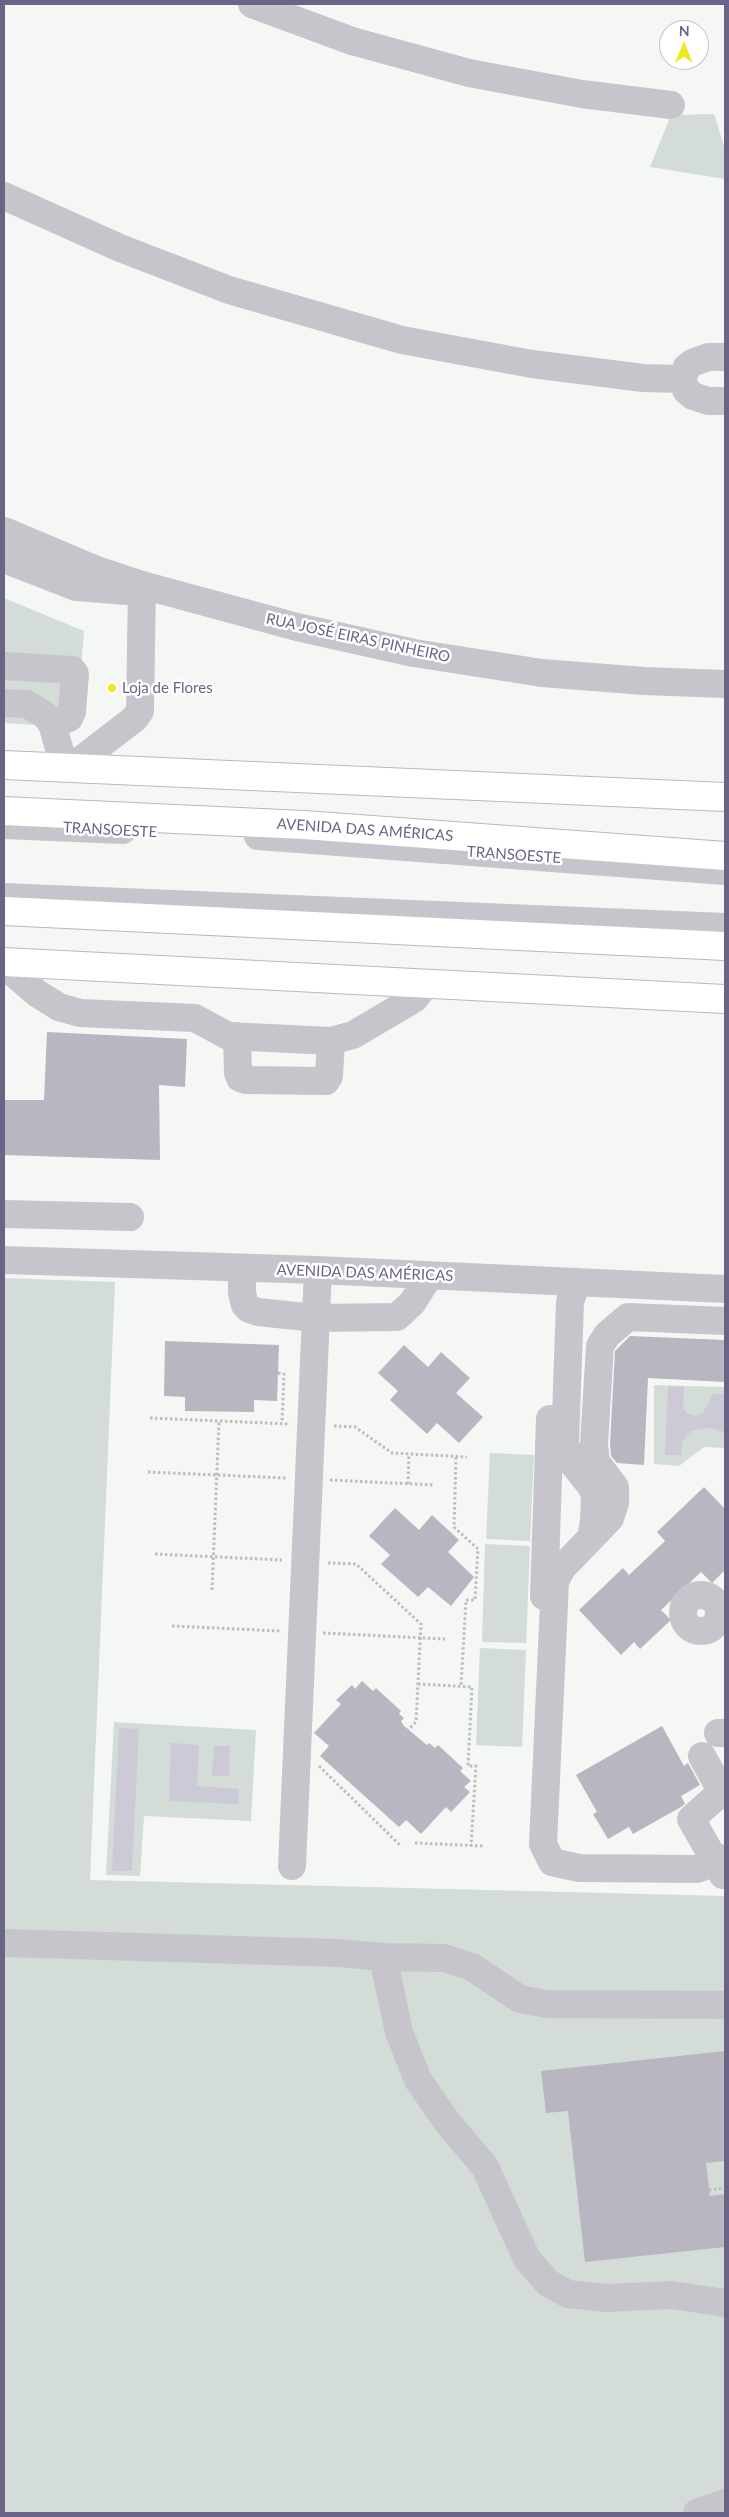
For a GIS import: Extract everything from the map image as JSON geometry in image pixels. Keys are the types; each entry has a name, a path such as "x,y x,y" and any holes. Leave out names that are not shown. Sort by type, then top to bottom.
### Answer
{"main road":[{"path":"4,765 725,797"},
{"name":"AVENIDA DAS AMÉRICAS","path":"4,811 304,825 725,856"},
{"path":"4,911 725,946"},
{"path":"4,964 725,999"}],"street":[{"path":"252,4 352,41 469,73 582,94 671,104"},
{"path":"4,196 120,248 229,290 402,340 532,364 643,378 682,379"},
{"path":"725,356 708,357 692,363 687,367 682,379 686,390 693,396 708,401 725,401"},
{"name":"RUA JOSÉ EIRAS PINHEIRO","path":"4,531 141,588 297,627 414,653 542,673 644,681 725,684"},
{"path":"4,559 76,587 141,588 140,711 134,719 67,769 52,724 46,716 27,704 4,703"},
{"path":"4,666 72,670 75,674 72,712 69,718 52,724"},
{"name":"TRANSOESTE","path":"4,825 288,838 725,871"},
{"path":"4,897 725,927"},
{"path":"4,964 38,994 58,1007 80,1013 195,1018 228,1036 331,1041 353,1035 414,998 426,984"},
{"path":"237,1036 238,1073 240,1078 246,1080 326,1082 329,1076 331,1041"},
{"path":"4,1214 130,1217"},
{"name":"AVENIDA DAS AMÉRICAS","path":"4,1260 318,1270 725,1289"},
{"path":"242,1268 242,1293 245,1305 250,1309 258,1312 315,1318 397,1317 404,1312 430,1275"},
{"path":"292,1866 318,1270"},
{"path":"566,1282 570,1302 565,1441 571,1461 591,1486 595,1495 591,1538"},
{"path":"566,1282 557,1440 559,1452 579,1484 582,1502 578,1537 544,1579 533,1844 547,1868 564,1875 695,1878 722,1867"},
{"path":"722,1867 697,1869 580,1868 552,1862 543,1844 555,1582 562,1568 610,1518 616,1496 614,1487 596,1462 594,1444 600,1346 615,1327 628,1317 725,1321"},
{"path":"565,1441 594,1444"},
{"path":"702,1756 718,1787 718,1795 691,1819 722,1867"},
{"path":"4,1943 444,1958 472,1967 520,1999 546,2004 725,2005"},
{"path":"384,1957 398,2032 418,2080 448,2123 485,2168 527,2259 548,2283 568,2294 606,2298 672,2295 725,2303"},
{"path":"697,2513 725,2503"}],"path":[{"path":"278,1373 284,1374 282,1423"},
{"path":"212,1590 219,1421"},
{"path":"408,1484 409,1454"},
{"path":"456,1457 454,1527 478,1550 475,1600 466,1600 461,1686"},
{"path":"155,1554 356,1564 422,1624 416,1722 403,1735"},
{"path":"418,1684 472,1687 468,1766 476,1766 472,1846"},
{"path":"297,1764 319,1766 401,1846"},
{"path":"415,1843 483,1846"},
{"path":"709,2190 725,2188"}],"shaded area":[{"path":"714,114 725,149 725,179 650,167 671,115"},
{"path":"4,598 84,631 76,727 4,723"},
{"path":"4,1278 115,1282 90,1880 725,1896 725,2513 4,2513"},
{"path":"654,1385 725,1387 725,1448 704,1447 679,1466 654,1464"},
{"path":"668,1386 684,1387 683,1408 687,1413 695,1416 703,1413 713,1394 725,1394 725,1432 708,1428 691,1431 682,1442 681,1455 665,1455"},
{"path":"490,1453 534,1455 530,1541 486,1539"},
{"path":"485,1544 530,1546 526,1643 482,1642"},
{"path":"480,1648 526,1650 522,1747 476,1745"},
{"path":"114,1722 256,1730 251,1821 144,1816 140,1876 106,1875"},
{"path":"119,1728 139,1729 132,1871 112,1871"},
{"path":"171,1743 199,1745 197,1786 239,1789 238,1804 169,1801"},
{"path":"214,1746 230,1746 229,1776 212,1776"}],"building":[{"path":"47,1032 187,1039 185,1087 159,1085 160,1160 4,1155 4,1100 44,1100"},
{"path":"630,1336 725,1340 725,1382 648,1378 644,1465 617,1463 611,1456 615,1351"},
{"path":"165,1341 279,1345 277,1401 254,1400 254,1412 185,1411 185,1397 164,1396"},
{"path":"404,1345 428,1367 441,1352 470,1378 456,1393 483,1417 459,1443 437,1423 427,1434 390,1400 398,1391 378,1373"},
{"path":"704,1487 725,1509 725,1570 712,1583 701,1572 661,1610 671,1620 640,1649 634,1642 621,1655 579,1610 623,1568 629,1575 665,1541 657,1532"},
{"path":"395,1508 419,1530 432,1515 459,1540 448,1552 474,1577 451,1606 428,1587 418,1597 381,1564 390,1555 369,1536"},
{"path":"362,1681 373,1691 376,1688 401,1711 399,1714 404,1718 401,1721 404,1726 427,1745 429,1743 435,1748 438,1745 463,1768 460,1771 471,1781 464,1787 470,1792 451,1812 446,1807 421,1834 406,1820 399,1827 320,1756 329,1746 314,1733 341,1704 336,1700 352,1685 355,1689"},
{"path":"662,1726 684,1766 688,1763 700,1785 681,1796 685,1804 681,1807 633,1834 629,1827 608,1839 593,1814 597,1812 576,1775"},
{"path":"725,2051 725,2161 706,2163 710,2196 725,2194 725,2247 585,2262 568,2111 546,2113 541,2071"}],"place":[{"name":"Loja de Flores","path":"112,688"}]}
